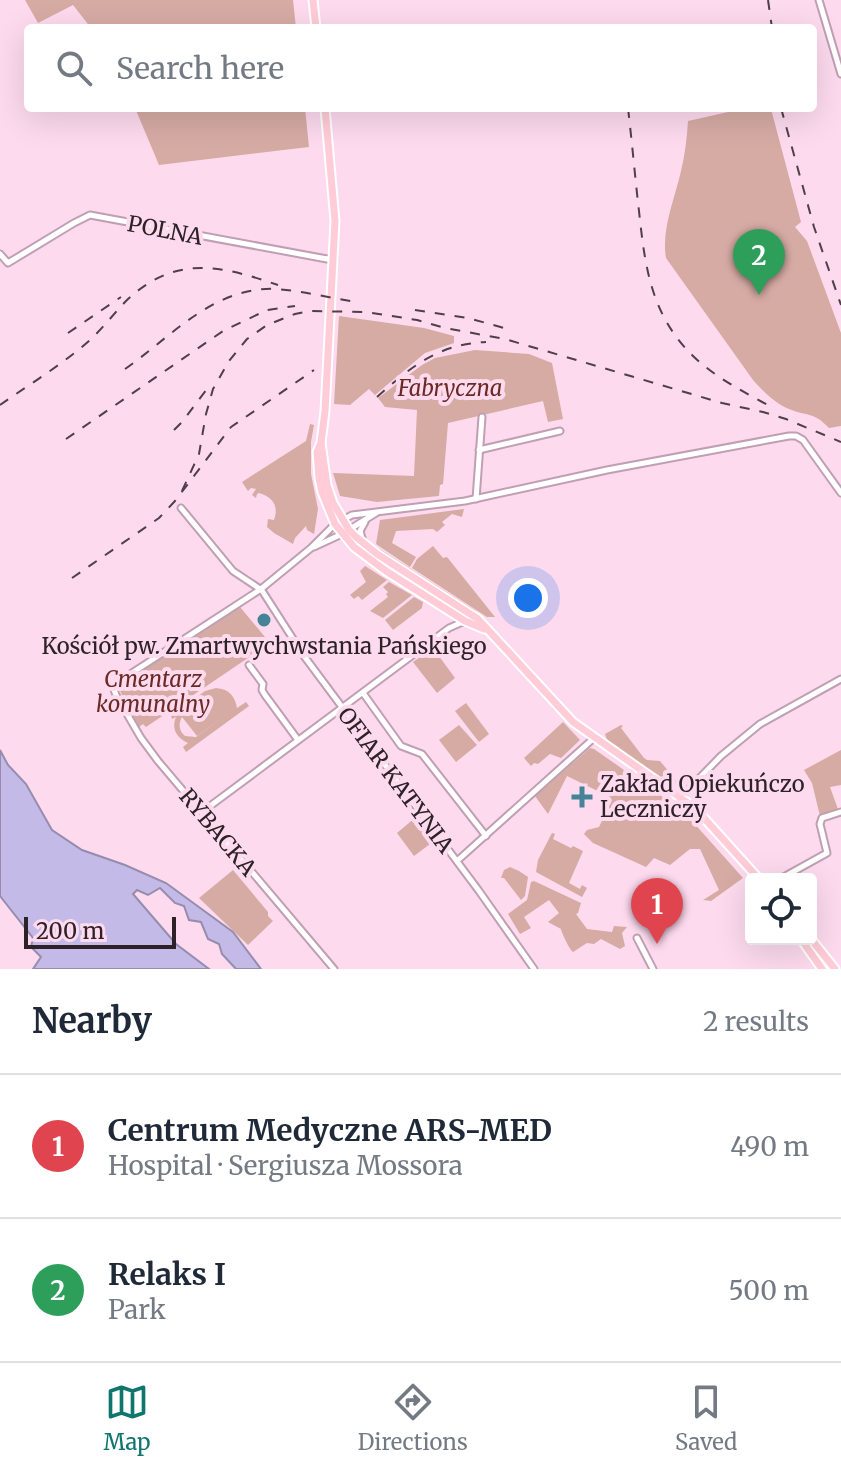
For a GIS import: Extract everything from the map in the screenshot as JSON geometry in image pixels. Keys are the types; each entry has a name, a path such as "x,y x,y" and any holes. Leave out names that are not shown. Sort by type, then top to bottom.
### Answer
{"main road":[{"path":"313,0 316,24"},
{"path":"325,112 335,209 325,411 322,446 317,452 326,506 364,556 465,621 486,630"},
{"path":"345,532 478,619 566,715 594,738 681,797 705,818 754,873"},
{"path":"805,945 822,969"},
{"path":"816,945 835,969"}],"street":[{"path":"819,0 841,74"},
{"name":"POLNA","path":"0,254 8,263 90,215 327,259 334,257"},
{"path":"476,499 482,417"},
{"path":"479,450 560,431"},
{"path":"181,508 233,571 261,589 339,522 352,515 476,499 789,436 800,438 841,493"},
{"path":"311,548 377,513"},
{"path":"365,546 360,531 370,517"},
{"name":"RYBACKA","path":"261,589 113,687 150,751 334,969"},
{"name":"OFIAR KATYNIA","path":"261,589 304,656 534,969"},
{"path":"447,609 451,616 449,628"},
{"path":"202,812 449,628 465,621"},
{"path":"249,665 263,684 265,695 298,740"},
{"path":"681,797 721,756 760,724 841,679"},
{"path":"363,693 401,746 422,754 486,836"},
{"path":"457,861 594,738"},
{"path":"791,873 827,853 820,824 822,818 841,812"},
{"path":"637,938 653,969"}],"green space":[{"path":"25,0 293,0 296,24 88,24 73,5 38,23"},
{"path":"137,112 305,112 309,147 159,165"},
{"path":"728,112 772,112 801,222 795,227 807,241 841,333 841,426 829,428 814,417 784,407 765,393 666,258 667,225 686,146 688,121"},
{"path":"339,316 424,328 454,336 454,343 425,353 375,395 369,389 350,405 334,404"},
{"name":"Fabryczna","path":"475,350 529,354 552,363 563,419 548,422 543,401 448,423 443,484 440,485 439,496 377,502 340,496 333,473 414,476 417,410 385,407 378,398 435,358"},
{"path":"310,424 314,425 311,474 318,509 314,534 306,526 293,544 267,527 268,519 274,520 275,515 271,500 259,493 256,498 252,495 256,489 248,491 242,482 306,441"},
{"path":"464,509 462,517 452,514 442,522 445,525 437,532 433,529 396,531 392,543 416,557 410,567 376,544 380,520"},
{"path":"375,546 476,611 474,613 372,548"},
{"path":"433,546 443,558 447,557 495,617 487,617 412,568 417,559"},
{"path":"365,566 387,580 362,600 358,596 354,599 350,595 366,582 360,571"},
{"path":"389,582 412,595 383,618 370,611 388,597 383,587"},
{"path":"414,597 423,602 422,608 393,630 385,620"},
{"name":"Cmentarz komunalny","path":"240,607 270,643 146,727 143,724 139,727 120,691 122,683"},
{"path":"433,648 455,678 437,693 413,662"},
{"path":"216,688 224,690 233,697 237,708 246,702 249,706 186,752 183,747 188,743 176,733 176,717 172,719 171,716 205,691","holes":["227,714 196,737 185,736 181,732 182,717 197,736"]},
{"path":"466,703 489,734 479,742 455,711"},
{"path":"563,722 580,740 561,758 550,754 531,766 524,758"},
{"path":"459,725 477,745 456,762 439,740"},
{"path":"621,725 644,758 660,761 681,786 655,773 607,740 605,734"},
{"path":"590,748 684,812 743,878 711,901 703,900 719,890 700,849 690,849 670,865 654,858 646,867 593,843 584,834 599,827 612,800 567,776 548,814 535,796"},
{"path":"841,750 841,785 830,787 839,812 820,816 812,783 804,770"},
{"path":"416,817 434,841 414,856 397,833"},
{"path":"552,833 555,834 553,839 583,851 569,883 580,889 582,885 587,888 582,897 536,872 538,860"},
{"path":"510,867 528,877 525,896 521,900 501,878 504,870"},
{"path":"233,870 273,921 248,945 199,898"},
{"path":"531,882 581,903 576,914 587,929 612,932 614,926 627,927 622,933 625,946 620,949 601,939 573,952 561,929 548,922 559,913 549,900 524,917 531,928 520,934 508,914 527,900"}],"shaded area":[{"path":"0,750 8,765 26,784 52,830 82,850 166,883 233,932 261,969 236,969 222,954 219,944 208,939 201,922 189,920 184,906 175,903 160,888 148,895 137,890 133,894 176,944 209,969 33,969 41,957 31,947 33,938 0,896"}],"railway":[{"path":"768,0 771,24"},
{"path":"628,112 644,252 659,307 679,340 702,364 775,409"},
{"path":"782,112 814,227 841,305"},
{"path":"0,405 80,349 128,299 164,275 200,268 219,269 278,285"},
{"path":"125,369 194,316 233,296 254,290 276,289 356,302"},
{"path":"68,333 121,297"},
{"path":"66,439 223,331 267,310 295,306"},
{"path":"415,310 468,318 504,328"},
{"path":"182,491 199,454 213,389 229,361 247,339 267,325 309,311 366,312 505,339 786,419 841,442"},
{"path":"377,397 414,367 439,352 486,342"},
{"path":"72,578 159,518 231,427 314,370"},
{"path":"174,430 207,389"}],"place":[{"name":"Relaks I","path":"759,295"},
{"name":"Kościół pw. Zmartwychwstania Pańskiego","path":"264,620"},
{"name":"Zakład Opiekuńczo Leczniczy","path":"582,797"},
{"name":"Centrum Medyczne ARS-MED","path":"657,944"}]}
